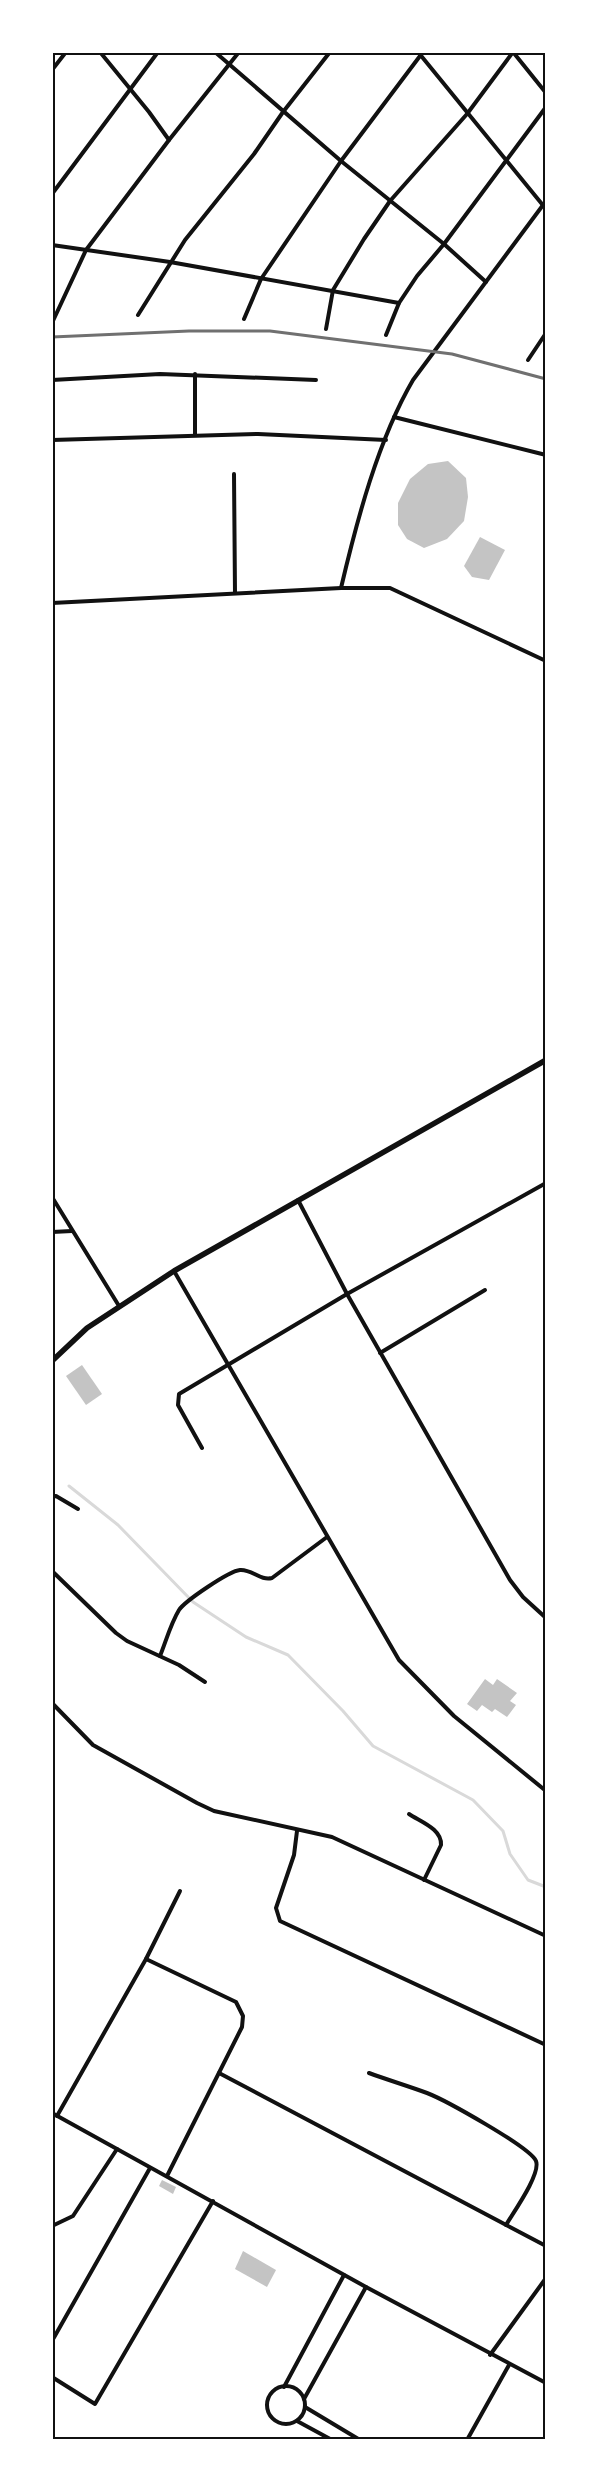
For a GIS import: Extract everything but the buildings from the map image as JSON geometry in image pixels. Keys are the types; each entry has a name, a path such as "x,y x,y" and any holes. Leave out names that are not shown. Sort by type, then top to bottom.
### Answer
{"main road":[{"path":"52,1361 87,1328 174,1271 546,1060"}],"street":[{"path":"52,70 66,52"},
{"path":"100,52 131,89 169,140"},
{"path":"52,194 158,52"},
{"path":"215,52 341,161 444,244 486,282"},
{"path":"52,323 86,250 169,140 239,52"},
{"path":"138,315 170,262 198,223 260,147 283,112 330,52"},
{"path":"326,329 333,290 346,266 390,201 467,114 513,52 546,93"},
{"path":"244,320 261,278 341,161 420,53 467,114 544,205 413,380 394,417 386,440 355,530 341,588"},
{"path":"386,335 399,303 417,276 444,244 546,107"},
{"path":"52,245 170,262 399,303"},
{"path":"528,360 546,333"},
{"path":"52,380 160,374 316,380"},
{"path":"195,374 195,434"},
{"path":"394,417 546,455"},
{"path":"52,440 195,434 258,434 386,440"},
{"path":"234,474 235,593"},
{"path":"52,603 378,587 401,592 546,661"},
{"path":"202,1448 178,1404 177,1397 182,1392 346,1294 546,1182"},
{"path":"52,1197 119,1306"},
{"path":"298,1200 346,1294 510,1580 522,1597 546,1618"},
{"path":"52,1232 72,1231"},
{"path":"174,1271 389,1645 415,1679 454,1716 546,1791"},
{"path":"380,1353 485,1290"},
{"path":"52,1497 56,1496 78,1509"},
{"path":"160,1656 178,1613 184,1604 238,1570 243,1570 265,1579 272,1578 327,1537"},
{"path":"52,1570 116,1633 179,1665 205,1682"},
{"path":"52,1702 93,1745 197,1803 214,1811 256,1818 297,1831 332,1837 546,1936"},
{"path":"409,1814 437,1832 441,1840 441,1845 424,1880"},
{"path":"297,1831 294,1855 276,1908 276,1915 280,1920 546,2045"},
{"path":"180,1891 146,1959 55,2114 344,2275 509,2365 546,2383"},
{"path":"146,1959 236,2002 243,2016 242,2027 167,2176"},
{"path":"219,2073 546,2246"},
{"path":"369,2074 428,2094 476,2119 529,2153 536,2162 536,2172 506,2226"},
{"path":"52,2226 73,2216 117,2149"},
{"path":"52,2341 150,2168"},
{"path":"52,2377 95,2404 213,2201"},
{"path":"332,2440 297,2421 282,2424 269,2415 267,2405 270,2395 284,2387 344,2275"},
{"path":"490,2354 546,2278"},
{"path":"304,2399 366,2287"},
{"path":"467,2440 509,2365"},
{"path":"284,2387 296,2389 304,2399 305,2407 297,2421"},
{"path":"305,2407 360,2440"}],"waterway":[{"path":"69,1486 118,1525 193,1602 246,1637 288,1655 343,1711 373,1746 473,1800 503,1831 510,1854 528,1880 546,1887"}],"railway":[{"path":"52,337 189,331 270,331 452,354 546,379"}]}
